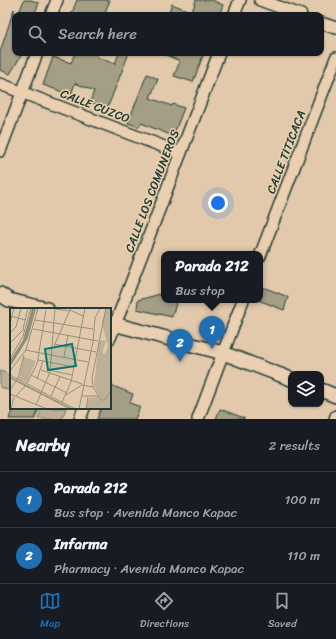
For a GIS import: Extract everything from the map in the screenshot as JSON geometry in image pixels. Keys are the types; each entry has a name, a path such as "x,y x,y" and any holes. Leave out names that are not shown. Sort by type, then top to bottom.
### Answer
{"street":[{"path":"52,12 57,0"},
{"path":"235,12 240,0"},
{"path":"260,0 293,12"},
{"path":"324,24 336,28"},
{"path":"0,151 36,56"},
{"name":"CALLE LOS COMUNEROS","path":"113,324 218,56"},
{"name":"CALLE TITICACA","path":"262,251 336,58"},
{"name":"CALLE CUZCO","path":"0,84 180,152"},
{"path":"3,298 43,308"},
{"path":"198,419 242,303"},
{"path":"113,324 223,353 288,378"},
{"path":"324,391 336,396"},
{"path":"80,419 84,409"}],"shaded area":[{"path":"0,371 10,375 10,391 0,387"},
{"path":"42,409 66,409 62,419 38,419"}],"building":[{"path":"24,0 31,0 39,3 35,12 19,12"},
{"path":"77,0 110,0 105,12 72,12"},
{"path":"196,0 212,0 223,5 220,12 192,12"},
{"path":"172,4 192,12 169,12"},
{"path":"12,15 12,56 21,56 10,74 0,70 0,52"},
{"path":"74,56 97,56 115,64 118,56 128,56 107,109 90,102 94,91 75,83 71,95 43,85 53,57 71,63"},
{"path":"168,56 203,56 193,82 174,76 180,61"},
{"path":"147,74 158,79 150,98 172,106 173,104 184,108 173,136 141,123 139,127 128,123"},
{"path":"263,287 288,297 284,310 263,302"},
{"path":"161,294 161,303 176,303 172,317 137,309 138,300"},
{"path":"111,385 133,394 130,403 140,407 135,419 97,419 101,409 111,409"},
{"path":"13,409 39,409 35,419 9,419"},
{"path":"220,409 244,418 244,419 216,419"}],"place":[{"name":"Parada 212","path":"212,349"},
{"name":"Infarma","path":"180,362"}]}
